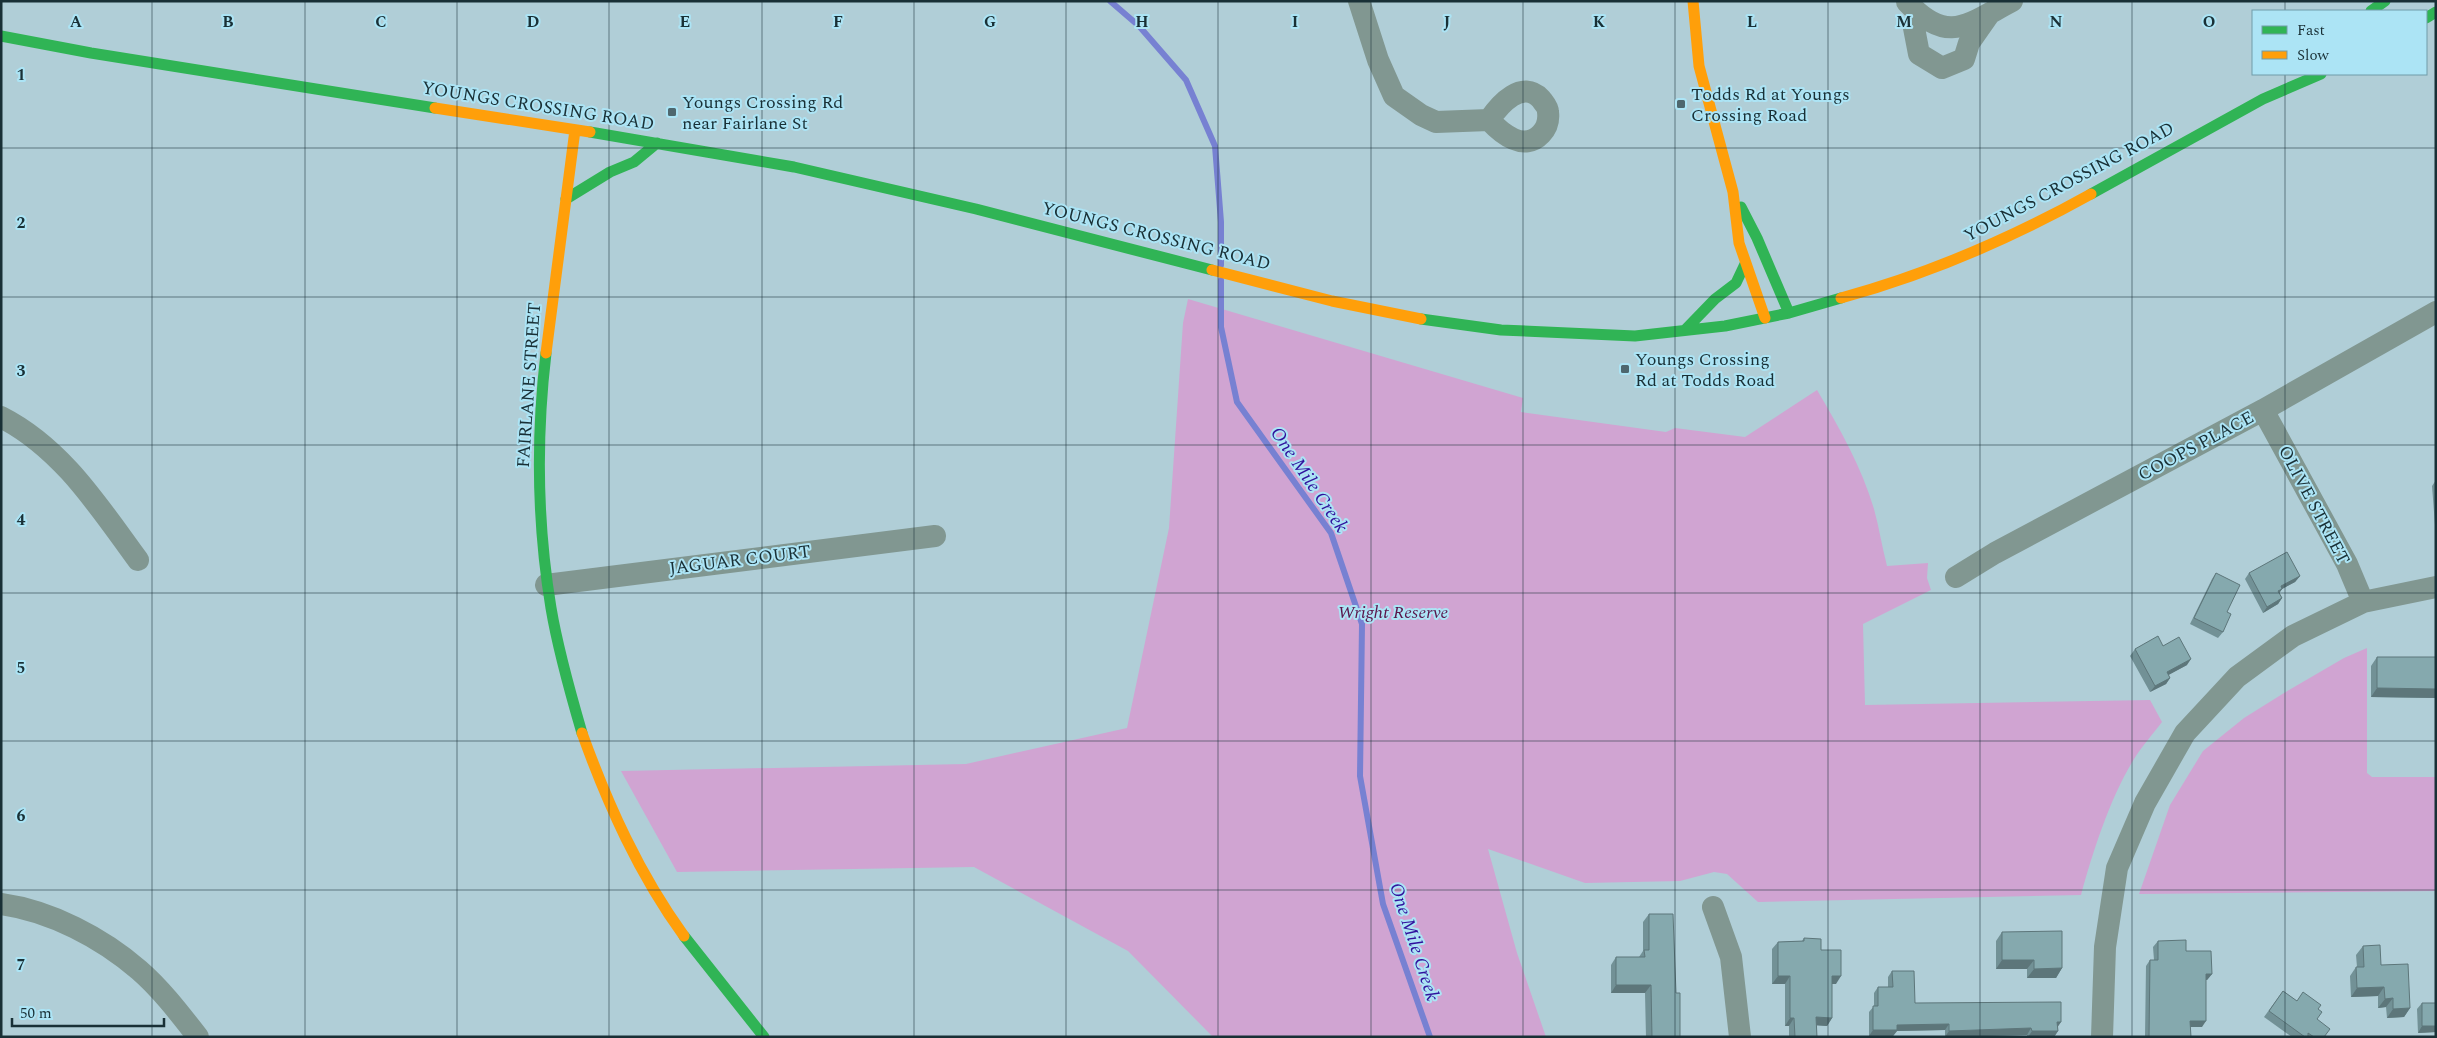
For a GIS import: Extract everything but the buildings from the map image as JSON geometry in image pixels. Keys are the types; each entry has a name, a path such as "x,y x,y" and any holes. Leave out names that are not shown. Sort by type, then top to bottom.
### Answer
{"main road":[{"path":"1693,1 1699,66 1733,192 1739,243 1764,318"},
{"path":"2372,10 2386,1"},
{"name":"YOUNGS CROSSING ROAD","path":"1,36 101,54 657,143 828,175 1159,254 1332,301 1407,316 1501,330 1635,336 1789,313 1892,284 1989,246 2047,218 2263,98 2319,75"},
{"name":"YOUNGS CROSSING ROAD","path":"2263,98 2289,75"},
{"name":"FAIRLANE STREET","path":"575,130 545,358 540,414 539,504 546,585 556,640 584,740 604,790 642,868 676,924 697,954 764,1037"},
{"path":"566,199 610,172 634,162 657,143"},
{"path":"1733,192 1757,238 1789,313"},
{"path":"1685,330 1715,299 1736,283 1745,264"}],"street":[{"path":"1359,1 1378,60 1394,96 1421,115 1436,122 1489,120"},
{"path":"1912,7 1940,27 1958,28 2012,1"},
{"path":"1912,7 1919,54 1942,68 1964,59 1969,43 1990,13"},
{"name":"COOPS PLACE","path":"1956,577 1995,553 2263,410 2436,312"},
{"name":"OLIVE STREET","path":"2263,410 2347,564 2363,602"},
{"path":"1,417 32,436 58,458 79,480 138,560"},
{"name":"JAGUAR COURT","path":"546,585 935,536"},
{"path":"2102,1037 2105,947 2117,868 2145,803 2185,733 2237,677 2292,636 2363,602 2436,587"},
{"path":"1,904 74,927 110,948 140,970 198,1037"},
{"path":"1714,907 1731,957 1740,1037"}],"green space":[{"name":"Wright Reserve","path":"1188,299 1523,398 1521,412 1666,432 1675,428 1745,437 1817,390 1842,433 1863,478 1874,509 1887,566 1928,563 1927,578 1931,590 1863,624 1865,705 2150,700 2162,722 2137,754 2117,791 2097,843 2081,895 1758,902 1727,874 1714,872 1680,881 1585,883 1488,849 1517,953 1546,1037 1213,1037 1128,951 974,867 677,872 621,771 966,764 1127,728 1169,528 1183,323"},
{"path":"2367,648 2367,773 2372,777 2436,777 2436,891 2139,894 2170,805 2203,751 2244,718 2344,658"}],"waterway":[{"name":"One Mile Creek","path":"1110,1 1139,26 1186,80 1215,146 1221,222 1221,265"},
{"name":"One Mile Creek","path":"1221,280 1221,327 1237,402 1331,533 1362,624 1360,776 1383,904 1430,1037"}],"traffic: fast":[{"path":"2372,10 2385,1"},
{"path":"2427,17 2436,12"},
{"path":"1,36 91,53 435,108"},
{"path":"2091,194 2263,99 2319,75"},
{"path":"590,132 794,167 976,209 1212,270"},
{"path":"566,199 610,172 634,162 657,143"},
{"path":"1741,207 1757,238 1789,313"},
{"path":"1685,330 1715,299 1736,283 1745,264"},
{"path":"1421,319 1501,330 1635,336 1725,326 1789,313 1841,298"},
{"path":"546,353 539,449 546,576 554,624 582,733"},
{"path":"684,936 764,1037"}],"traffic: slow":[{"path":"1693,1 1699,66 1733,192 1739,243 1765,318"},
{"path":"435,108 590,132"},
{"path":"546,353 575,130"},
{"path":"1841,298 1938,266 2000,240 2091,194"},
{"path":"1212,270 1332,301 1421,319"},
{"path":"582,733 614,813 639,864 684,936"}],"place":[{"name":"Todds Rd at Youngs Crossing Road","path":"1681,104"},
{"name":"Youngs Crossing Rd near Fairlane St","path":"672,112"},
{"name":"Youngs Crossing Rd at Todds Road","path":"1625,369"}]}
